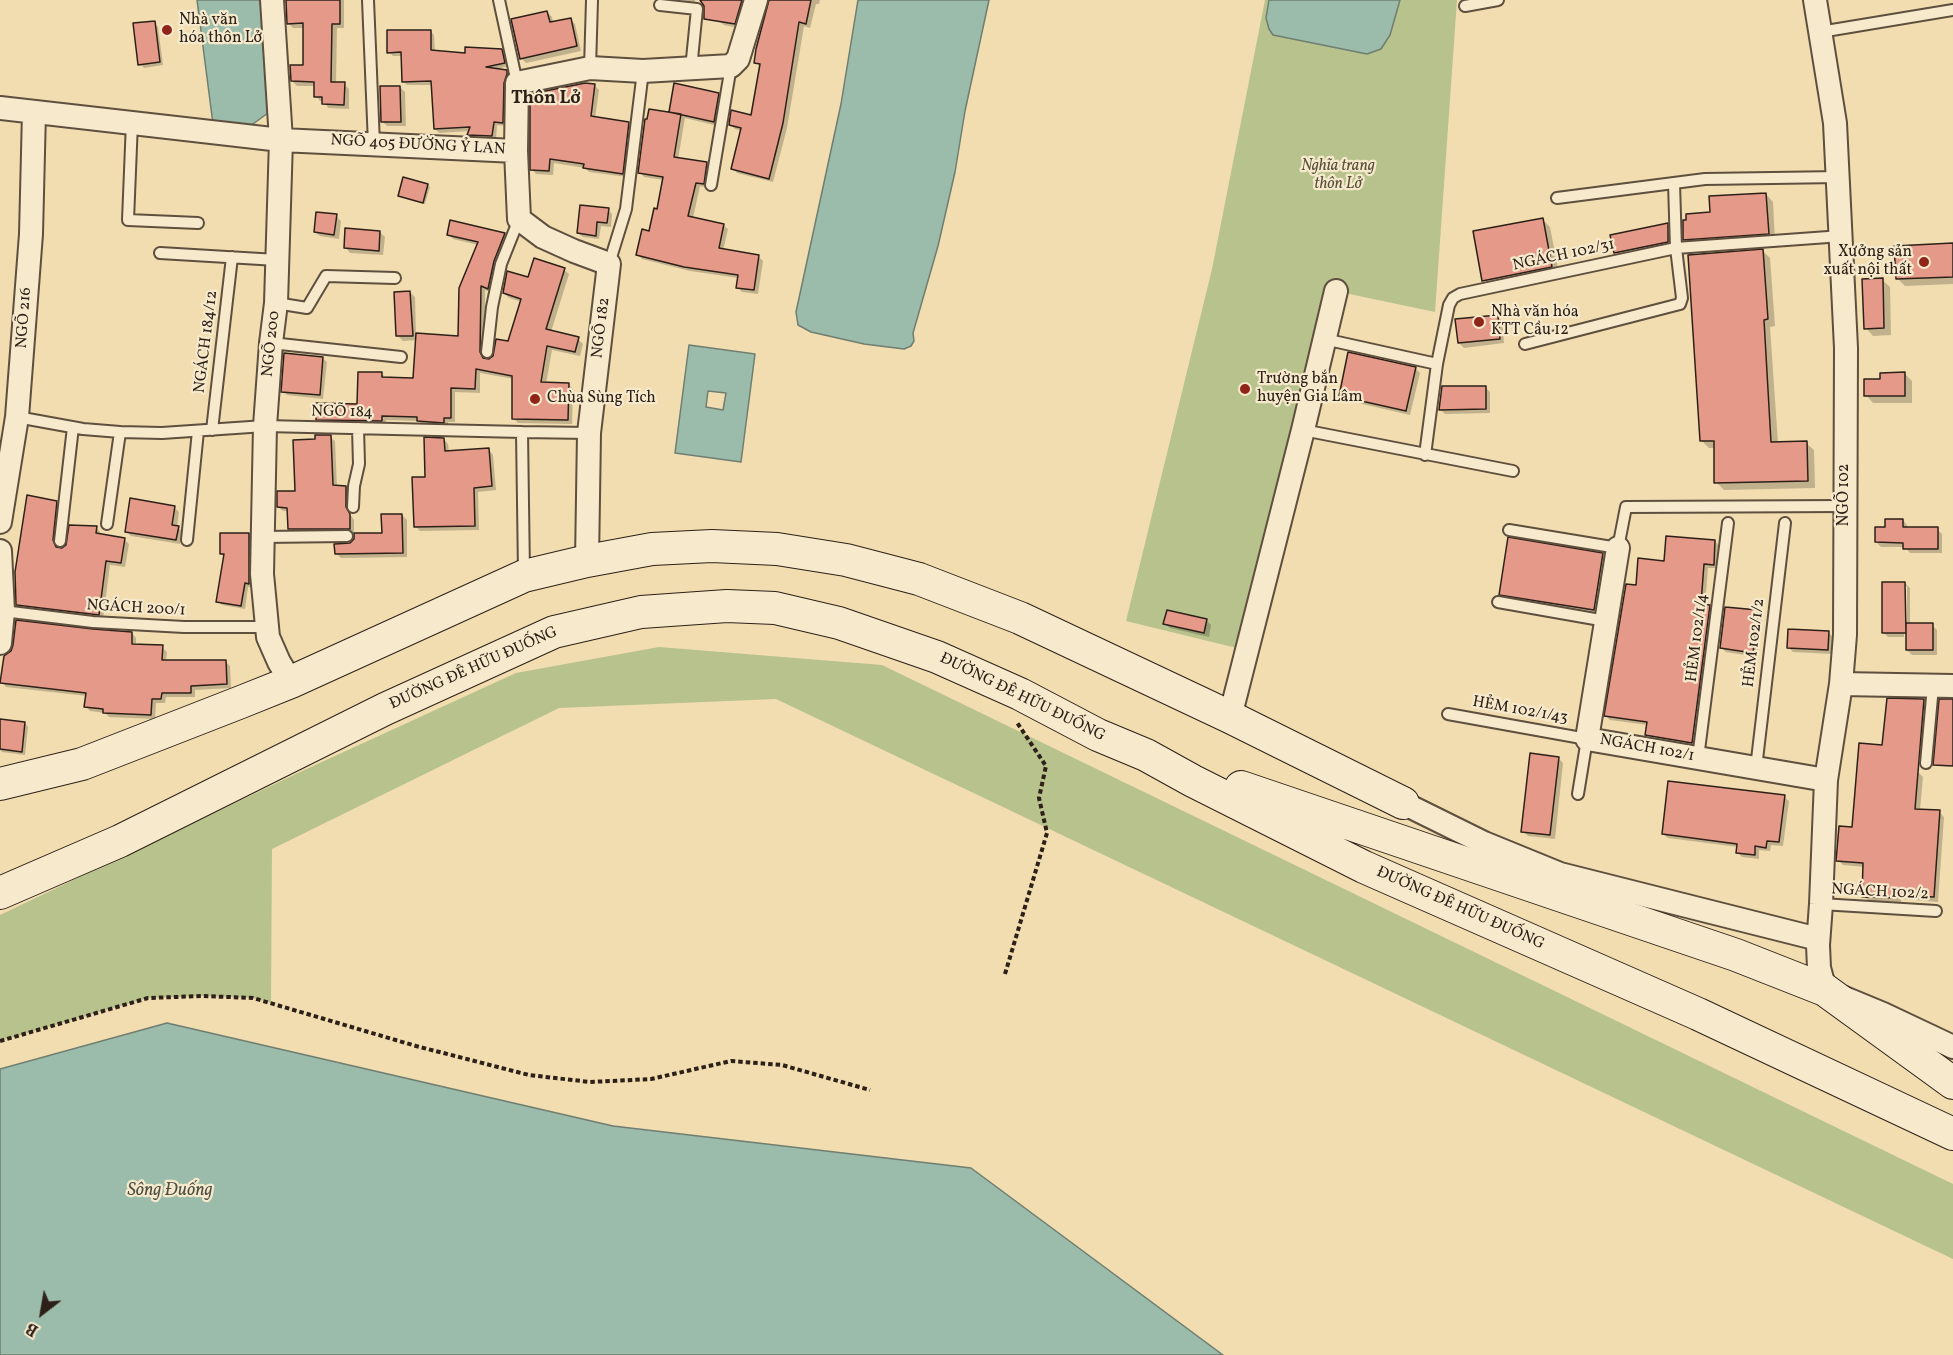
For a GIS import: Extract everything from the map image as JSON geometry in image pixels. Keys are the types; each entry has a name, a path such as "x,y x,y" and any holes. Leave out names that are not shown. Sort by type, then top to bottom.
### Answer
{"main road":[{"path":"0,784 82,764 291,682 525,576 652,549 712,546 777,549 846,560 919,579 1020,618 1230,717 1403,803"},
{"name":"ĐƯỜNG ĐÊ HỮU ĐUỐNG","path":"0,893 120,841 385,709 554,632 641,612 727,606 775,608 861,630 937,657 1009,689 1098,735 1146,755 1364,867 1698,1014 1953,1134"},
{"path":"1146,755 1736,955 1825,990 1953,1083"}],"street":[{"name":"NGÕ 200","path":"272,0 281,140 276,303 265,426 262,574 268,637 291,682"},
{"path":"517,83 590,68 643,71 731,66 738,59 756,0"},
{"name":"NGÕ 102","path":"1815,0 1835,123 1846,348 1845,636 1841,684 1826,780 1818,939 1820,968 1825,990"},
{"name":"NGÕ 405 ĐƯỜNG Ỷ LAN","path":"0,108 281,140 516,151 517,83"},
{"name":"NGÕ 216","path":"0,522 17,417 31,234 34,112"},
{"path":"516,151 519,219 543,237 609,264"},
{"name":"NGÕ 182","path":"587,561 590,433 609,264"},
{"path":"1230,717 1303,430 1335,291"},
{"name":"NGÁCH 102/1","path":"1618,548 1587,739 1826,780"},
{"path":"0,551 3,611 0,643"},
{"path":"1841,684 1943,686"},
{"path":"1403,803 1484,843 1560,874 1818,939"},
{"path":"1825,990 1953,1047"}],"lane":[{"path":"368,0 374,144"},
{"path":"500,0 517,83"},
{"path":"590,68 592,0"},
{"path":"1465,6 1498,0"},
{"path":"660,5 698,9 691,69"},
{"path":"1820,32 1953,10"},
{"path":"711,185 731,66"},
{"path":"609,264 626,209 643,71"},
{"path":"132,122 128,220 198,224"},
{"path":"1557,198 1705,179 1839,177"},
{"path":"1525,344 1680,304 1682,298 1676,248 1674,183"},
{"path":"487,352 492,307 501,264 519,219"},
{"name":"NGÁCH 102/31","path":"1425,455 1437,364 1449,305 1453,298 1460,294 1676,248 1842,236"},
{"path":"160,253 277,260"},
{"name":"NGÁCH 184/12","path":"212,430 232,257"},
{"path":"276,303 307,308 326,276 395,278"},
{"path":"1324,339 1437,364"},
{"path":"271,343 401,357"},
{"name":"NGÕ 184","path":"17,417 73,427 120,432 162,433 265,426 590,433"},
{"path":"60,541 73,427"},
{"path":"353,507 358,464 358,428"},
{"path":"1303,430 1513,471"},
{"path":"187,540 198,431"},
{"path":"107,524 120,432"},
{"path":"522,432 525,576"},
{"path":"1509,530 1618,548 1626,507 1845,506"},
{"name":"HẺM 102/1/4","path":"1698,758 1728,523"},
{"name":"HẺM 102/1/2","path":"1756,768 1785,523"},
{"path":"263,537 347,536"},
{"path":"1498,602 1606,621"},
{"name":"NGÁCH 200/1","path":"3,611 93,622 184,627 267,627"},
{"path":"1926,763 1943,686"},
{"name":"HẺM 102/1/43","path":"1448,714 1587,739"},
{"path":"1578,794 1587,739"},
{"name":"NGÁCH 102/2","path":"1821,904 1936,911"}],"path":[{"path":"1005,974 1047,833 1039,798 1046,766 1011,713 1009,689"},
{"path":"0,1041 148,998 203,996 253,998 426,1049 529,1075 590,1082 651,1079 731,1061 782,1065 870,1090"}],"green space":[{"name":"Nghĩa trang thôn Lở","path":"1265,0 1457,0 1435,312 1340,292 1245,650 1126,621 1212,269"},
{"path":"659,647 882,665 1953,1184 1953,1259 776,699 559,708 272,849 271,1003 253,998 203,996 148,998 0,1041 0,915 300,772 516,673"}],"water":[{"path":"197,0 268,0 272,105 268,113 253,124 244,127 213,124"},
{"path":"858,0 989,0 938,246 913,333 914,341 911,346 904,349 864,344 811,332 798,325 796,312 841,104"},
{"path":"1269,0 1400,0 1390,35 1381,49 1367,54 1273,35 1266,18"},
{"path":"689,345 755,354 741,462 675,453","holes":["708,391 726,393 723,410 706,407"]},
{"name":"Sông Đuống","path":"167,1023 613,1126 971,1168 1223,1355 0,1355 0,1069"}],"building":[{"path":"286,0 340,0 340,24 332,24 331,82 345,82 344,105 322,104 322,97 314,97 314,82 291,81 290,65 303,65 303,23 287,24"},
{"path":"700,0 742,0 735,24 704,19 704,6"},
{"path":"769,0 811,0 806,24 799,22 783,123 769,179 731,169 741,128 729,125 731,110 751,115 760,64 754,63 756,49"},
{"path":"547,11 550,22 571,18 577,46 520,59 511,19"},
{"path":"155,21 160,62 138,65 133,23"},
{"path":"387,30 431,30 431,50 465,53 465,47 502,49 505,63 486,67 507,70 504,83 503,123 494,122 492,136 467,135 470,127 434,129 431,81 402,82 401,52 387,53"},
{"path":"585,83 595,84 591,116 629,122 623,174 583,168 584,164 550,159 549,171 530,170 530,94"},
{"path":"674,83 719,93 714,122 669,112"},
{"path":"380,86 400,86 401,122 381,122"},
{"path":"649,109 681,114 674,157 707,162 704,184 696,183 688,216 724,224 719,248 759,255 754,290 736,288 738,275 684,267 636,255 642,229 649,231 654,208 657,209 663,177 638,173 645,119 647,119"},
{"path":"403,177 428,184 423,203 398,196"},
{"path":"1766,193 1769,234 1683,240 1683,220 1686,220 1686,214 1710,212 1709,196"},
{"path":"580,205 609,208 607,223 597,222 596,236 577,233"},
{"path":"316,212 337,214 334,235 314,232"},
{"path":"1543,218 1552,267 1482,281 1473,231"},
{"path":"450,220 505,233 494,261 488,289 481,286 480,352 483,358 489,359 493,356 496,339 508,341 521,299 503,293 507,271 528,277 534,258 565,268 546,329 579,337 575,352 547,346 541,382 569,383 568,420 512,419 512,376 476,369 475,389 451,388 451,418 444,418 444,423 417,421 417,417 382,416 382,421 316,420 316,403 357,404 358,372 382,372 382,377 413,378 416,333 458,336 459,288 478,242 447,235"},
{"path":"1668,223 1668,242 1614,253 1610,235"},
{"path":"345,228 380,231 379,251 344,248"},
{"name":"Xưởng sản xuất nội thất","path":"1953,243 1953,277 1896,279 1894,246"},
{"path":"1763,249 1768,319 1764,320 1771,442 1807,441 1808,481 1714,483 1714,441 1700,441 1688,255"},
{"path":"1883,278 1884,328 1864,329 1862,279"},
{"path":"410,291 413,336 396,336 394,292"},
{"path":"1498,315 1500,339 1458,343 1455,319"},
{"path":"1348,352 1416,367 1406,411 1339,396"},
{"path":"284,353 323,357 320,395 281,392"},
{"path":"1905,372 1905,396 1864,396 1864,379 1880,379 1880,373"},
{"path":"1442,386 1486,386 1486,409 1439,410"},
{"path":"315,435 331,435 333,485 346,486 346,507 350,514 350,529 288,529 287,508 277,507 277,491 295,491 293,440 315,439"},
{"path":"424,437 444,438 445,451 489,448 492,486 474,488 475,526 414,527 412,477 425,477"},
{"path":"27,495 57,501 53,540 56,547 62,548 66,545 69,525 97,526 96,533 125,538 121,563 106,561 99,615 16,605 15,572"},
{"path":"130,498 175,506 172,525 179,526 176,540 125,532"},
{"path":"381,514 402,514 403,553 335,554 334,544 350,543 354,539 354,533 382,533"},
{"path":"1885,519 1903,519 1903,527 1938,527 1938,549 1903,549 1903,543 1875,542 1875,527 1885,527"},
{"path":"220,533 249,533 249,584 245,583 241,606 216,602 224,554 220,554"},
{"path":"1666,536 1715,540 1714,565 1704,564 1701,604 1710,605 1692,743 1645,735 1647,722 1604,716 1626,584 1636,585 1638,558 1664,561"},
{"path":"1508,537 1603,553 1594,610 1499,595"},
{"path":"1882,582 1905,582 1906,633 1882,633"},
{"path":"1725,607 1758,610 1753,653 1720,648"},
{"path":"1167,610 1207,619 1204,633 1163,624"},
{"path":"16,620 132,632 132,644 163,645 162,660 226,660 227,684 191,686 191,693 162,693 161,699 152,699 151,715 103,713 103,709 84,707 86,693 0,683 4,656 11,651 13,645"},
{"path":"1906,623 1933,623 1933,650 1906,650"},
{"path":"1788,629 1829,631 1828,650 1787,648"},
{"path":"1887,698 1924,699 1915,809 1940,810 1934,897 1897,895 1897,898 1862,897 1863,863 1836,861 1839,826 1852,827 1859,743 1882,745"},
{"path":"1939,699 1953,699 1953,766 1933,765"},
{"path":"0,719 25,722 22,752 0,749"},
{"path":"1530,753 1559,757 1550,835 1521,832"},
{"path":"1668,781 1785,795 1779,842 1767,841 1766,848 1755,846 1755,855 1736,853 1737,844 1662,834"}],"place":[{"name":"Nhà văn hóa thôn Lở","path":"167,30"},
{"name":"Xưởng sản xuất nội thất","path":"1924,262"},
{"name":"Nhà văn hóa KTT Cầu 12","path":"1479,322"},
{"name":"Trường bắn huyện Gia Lâm","path":"1245,389"},
{"name":"Chùa Sùng Tích","path":"535,399"}],"district":[{"name":"Thôn Lở","path":"546,100"}]}
